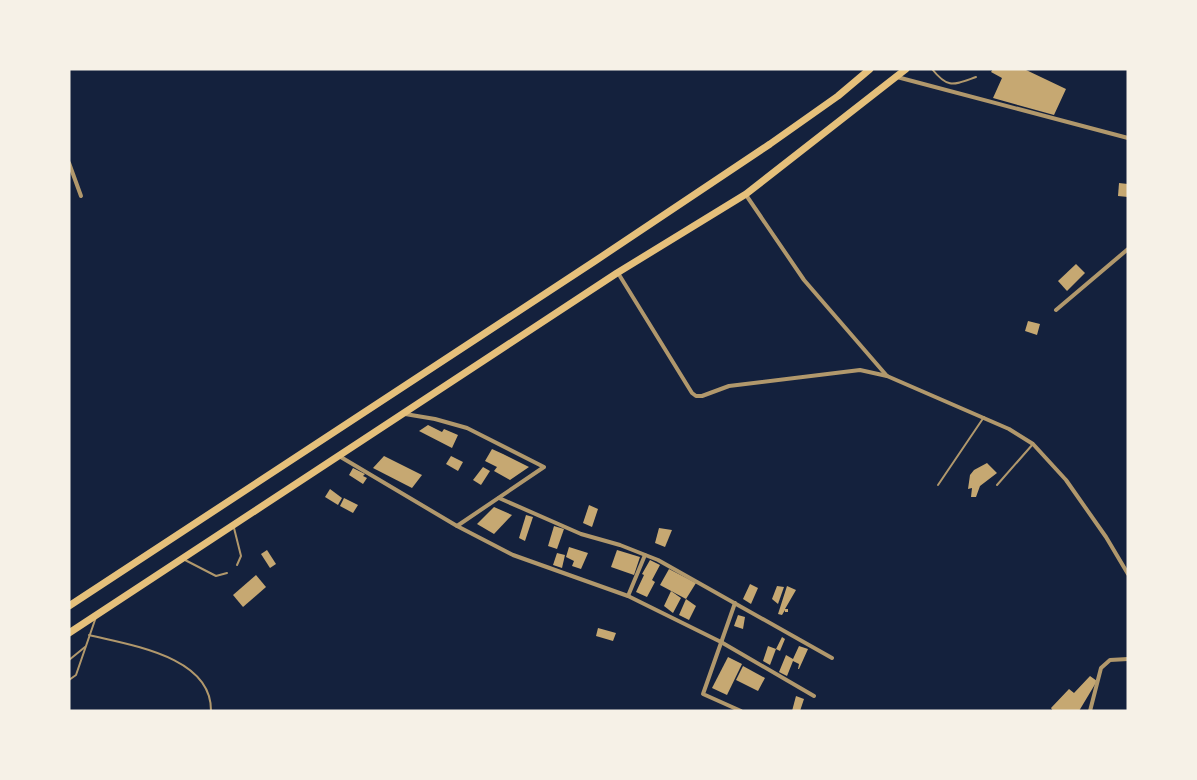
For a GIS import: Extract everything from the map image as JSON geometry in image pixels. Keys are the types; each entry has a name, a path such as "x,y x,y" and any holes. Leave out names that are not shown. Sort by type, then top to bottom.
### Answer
{"highway":[{"path":"69,633 617,273 746,194 906,69"},
{"path":"69,606 770,144 838,96 866,70"}],"street":[{"path":"897,77 1128,138"},
{"path":"69,163 81,196"},
{"path":"746,194 804,280 887,376"},
{"path":"1056,310 1128,249"},
{"path":"617,273 696,396 729,386 851,371 861,370 887,376 984,417 1033,444 1066,480 1106,537 1128,574"},
{"path":"403,414 435,419 467,428 544,467 457,526"},
{"path":"338,456 457,526 513,555 628,596 721,642 814,696"},
{"path":"499,498 581,534 645,554 832,658"},
{"path":"628,596 645,554"},
{"path":"735,603 703,694 741,711"},
{"path":"1090,711 1101,668 1110,660 1128,659"}],"lane":[{"path":"932,69 942,81 949,83 958,83 976,77"},
{"path":"938,485 984,417"},
{"path":"997,485 1033,444"},
{"path":"233,525 241,556 237,565"},
{"path":"183,558 216,576 227,573"},
{"path":"69,680 76,675 98,614"},
{"path":"89,635 143,648 189,668 204,684 211,699 211,711"},
{"path":"69,660 85,647"}],"building":[{"path":"993,69 1024,69 1066,89 1054,115 993,98 1002,78 991,72"},
{"path":"1119,183 1128,184 1128,197 1118,196"},
{"path":"1076,264 1085,273 1067,291 1058,281"},
{"path":"1028,321 1040,324 1037,335 1025,331"},
{"path":"428,425 442,432 444,429 458,435 452,448 419,431"},
{"path":"492,449 529,467 510,480 494,471 497,467 485,461"},
{"path":"384,456 422,475 412,488 373,468"},
{"path":"451,456 463,462 458,471 446,464"},
{"path":"987,463 997,473 980,486 976,497 971,497 972,488 968,489 970,475"},
{"path":"483,467 490,471 481,485 473,480"},
{"path":"353,468 365,474 363,476 367,478 363,484 349,475"},
{"path":"330,489 342,498 338,505 325,497"},
{"path":"344,498 358,505 353,513 340,506"},
{"path":"589,505 598,509 592,527 583,523"},
{"path":"494,507 512,515 494,534 477,524"},
{"path":"526,515 533,517 525,541 519,538"},
{"path":"554,526 564,529 557,549 548,546"},
{"path":"659,528 672,530 665,547 655,543"},
{"path":"569,547 588,553 581,569 572,566 574,561 566,557"},
{"path":"267,550 276,564 270,568 261,554"},
{"path":"617,550 640,557 634,575 611,567"},
{"path":"557,553 565,555 562,568 553,565"},
{"path":"650,560 660,565 647,597 636,592"},
{"path":"669,569 696,583 686,599 660,585"},
{"path":"256,575 266,587 243,607 233,595"},
{"path":"750,584 758,588 751,604 743,599"},
{"path":"777,586 784,587 778,604 772,599"},
{"path":"787,586 796,590 785,609 788,609 788,612 785,610 782,615 778,614"},
{"path":"671,591 681,598 673,613 664,606"},
{"path":"686,599 696,606 689,620 679,615"},
{"path":"738,615 745,617 743,629 734,626"},
{"path":"598,628 616,633 613,641 596,636"},
{"path":"782,637 785,639 780,651 776,649"},
{"path":"768,646 776,649 770,665 763,661"},
{"path":"799,646 808,649 799,669 799,664 793,661 787,676 779,672 786,655 793,659"},
{"path":"728,657 742,664 727,695 712,688"},
{"path":"743,666 765,678 758,691 736,680"},
{"path":"1090,676 1097,681 1079,711 1053,711 1051,708 1069,689 1074,693"},
{"path":"796,696 804,699 800,711 792,711"}]}
